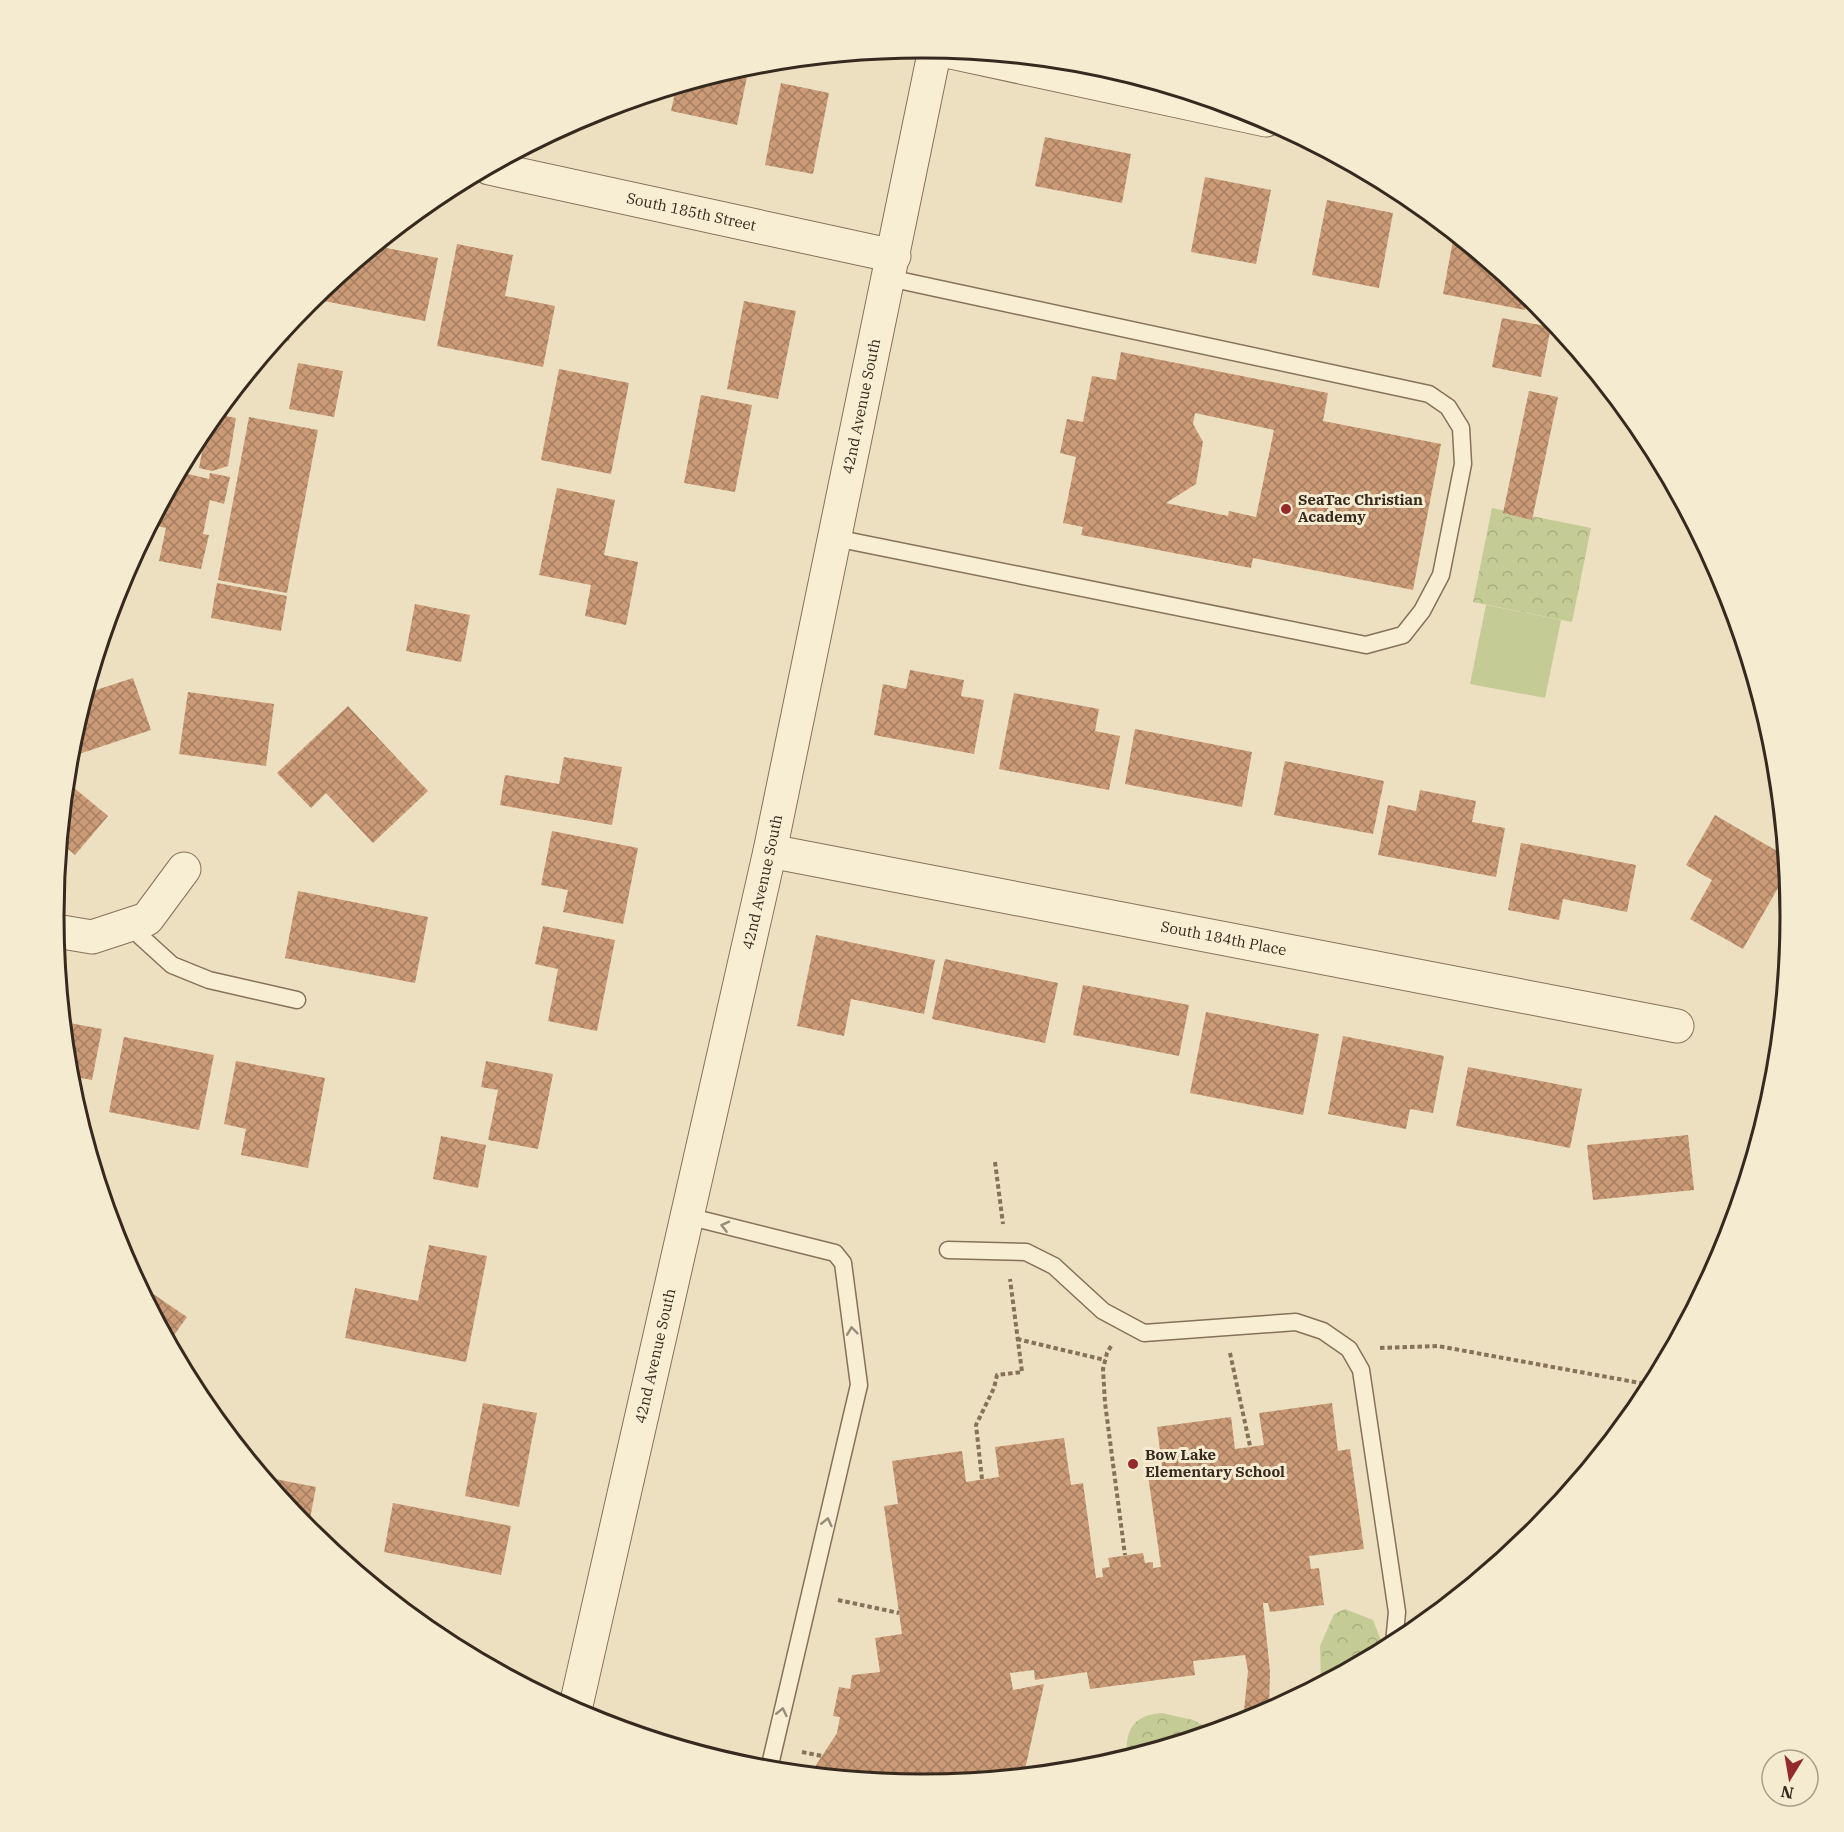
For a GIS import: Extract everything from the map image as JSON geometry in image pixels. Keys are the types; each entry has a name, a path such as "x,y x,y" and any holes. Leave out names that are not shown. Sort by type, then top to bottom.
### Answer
{"street":[{"name":"42nd Avenue South","path":"577,1700 770,851 934,58"},
{"path":"996,62 1206,107"},
{"name":"South 185th Street","path":"498,170 892,267"},
{"name":"South 184th Place","path":"770,851 1677,1026"},
{"path":"65,932 92,937 147,919 184,868"}],"lane":[{"path":"835,538 1366,645 1403,635 1422,611 1442,575 1463,464 1461,428 1448,407 1429,394 892,267"},
{"path":"128,925 172,965 209,980 297,1000"},
{"path":"687,1216 835,1253 843,1263 859,1384 771,1760"},
{"path":"948,1250 1026,1252 1054,1266 1103,1311 1144,1333 1296,1322 1323,1331 1349,1349 1361,1370 1396,1600 1395,1631"}],"path":[{"path":"982,1479 976,1425 994,1388 997,1375 1022,1372 995,1162"},
{"path":"1125,1323 1107,1353 1103,1369 1105,1403 1125,1555"},
{"path":"1224,1327 1250,1446"},
{"path":"1017,1340 1105,1360"},
{"path":"1349,1349 1438,1346 1641,1383"},
{"path":"810,1594 899,1613"}],"green space":[{"path":"1492,508 1591,528 1572,622 1473,602"},
{"path":"1486,605 1561,620 1545,698 1470,684"},
{"path":"1345,1609 1373,1620 1381,1640 1321,1675 1320,1646 1334,1614"},
{"path":"1162,1713 1193,1720 1204,1726 1127,1748 1133,1725 1138,1720 1152,1714"}],"building":[{"path":"747,77 737,125 671,111 674,96"},
{"path":"781,83 829,93 813,174 765,165"},
{"path":"1045,137 1131,154 1122,203 1035,186"},
{"path":"1205,177 1271,190 1256,264 1191,252"},
{"path":"1327,200 1393,213 1379,288 1312,275"},
{"path":"1453,243 1487,271 1526,308 1525,310 1443,294"},
{"path":"457,244 513,255 505,296 555,306 543,367 437,346"},
{"path":"385,248 438,258 425,321 325,301"},
{"path":"744,301 796,311 778,399 727,389"},
{"path":"1502,318 1543,325 1550,333 1541,377 1492,367"},
{"path":"1121,352 1328,393 1323,421 1441,444 1413,590 1253,558 1251,568 1081,535 1083,527 1063,523 1076,457 1060,453 1067,419 1083,422 1092,376 1116,380","holes":["1195,413 1274,430 1256,517 1229,511 1228,516 1166,503 1196,484 1203,442 1193,424"]},
{"path":"298,363 343,371 334,417 289,409"},
{"path":"559,369 629,383 611,474 541,460"},
{"path":"1529,391 1558,397 1532,520 1503,513"},
{"path":"701,395 752,405 735,492 684,483"},
{"path":"226,416 236,418 228,466 212,471 199,468 202,450"},
{"path":"249,417 318,430 287,593 218,580"},
{"path":"210,473 230,477 224,504 210,500 203,534 209,535 201,569 159,561 166,528 159,526 187,474 209,479"},
{"path":"557,488 615,500 604,555 638,562 626,625 585,616 591,585 539,575"},
{"path":"217,583 287,596 281,631 211,618"},
{"path":"415,604 470,615 461,662 406,651"},
{"path":"910,670 964,680 961,696 984,700 974,754 874,735 883,684 906,689"},
{"path":"133,678 151,730 80,754 95,690"},
{"path":"188,692 274,704 266,766 179,754"},
{"path":"1014,693 1099,709 1095,731 1120,736 1109,790 999,769"},
{"path":"348,706 428,791 373,843 326,793 311,808 277,773"},
{"path":"1135,729 1252,752 1242,807 1125,784"},
{"path":"564,757 622,767 612,825 500,805 505,775 559,784"},
{"path":"1285,761 1384,781 1373,834 1274,815"},
{"path":"75,788 108,816 75,855 67,848"},
{"path":"1420,790 1476,801 1472,822 1505,828 1496,877 1378,855 1388,805 1416,811"},
{"path":"1715,815 1777,851 1779,886 1743,949 1690,919 1712,880 1686,865"},
{"path":"552,831 638,848 623,924 563,912 568,890 541,885"},
{"path":"1521,843 1636,865 1627,912 1563,899 1559,920 1508,910"},
{"path":"298,891 428,917 415,983 285,958"},
{"path":"543,926 615,940 597,1031 548,1021 558,969 535,964"},
{"path":"816,935 935,960 924,1014 851,999 844,1036 797,1026"},
{"path":"945,959 1058,983 1045,1043 932,1019"},
{"path":"1083,985 1189,1005 1179,1056 1073,1035"},
{"path":"1206,1012 1319,1034 1303,1115 1190,1093"},
{"path":"72,1023 102,1029 92,1080 80,1078"},
{"path":"1343,1036 1444,1056 1433,1113 1410,1109 1406,1129 1328,1114"},
{"path":"124,1037 214,1055 199,1130 109,1112"},
{"path":"236,1061 325,1078 308,1168 241,1155 246,1129 224,1124"},
{"path":"486,1061 553,1074 538,1149 488,1140 498,1090 481,1087"},
{"path":"1468,1067 1582,1089 1570,1148 1456,1126"},
{"path":"1688,1135 1694,1190 1593,1200 1587,1145"},
{"path":"441,1136 486,1145 478,1188 433,1179"},
{"path":"429,1245 487,1256 466,1362 345,1338 355,1288 418,1301"},
{"path":"152,1293 187,1317 174,1335"},
{"path":"483,1403 537,1413 519,1507 465,1496"},
{"path":"1332,1403 1338,1451 1350,1449 1364,1549 1309,1556 1311,1569 1319,1568 1324,1605 1270,1612 1268,1603 1263,1603 1270,1672 1269,1699 1244,1710 1248,1671 1245,1655 1193,1661 1195,1675 1090,1689 1087,1672 1035,1680 1034,1670 1010,1673 1013,1690 1044,1684 1026,1767 978,1772 922,1774 866,1772 815,1767 837,1733 840,1717 833,1716 839,1687 850,1689 852,1675 880,1672 875,1638 902,1634 884,1506 898,1504 892,1461 962,1451 966,1482 999,1477 995,1447 1064,1438 1071,1485 1083,1483 1096,1578 1103,1577 1102,1568 1110,1567 1108,1558 1143,1553 1145,1563 1153,1562 1153,1568 1161,1567 1148,1475 1163,1473 1157,1427 1231,1417 1235,1449 1264,1445 1259,1413"},
{"path":"275,1479 316,1487 310,1516"},
{"path":"393,1503 511,1526 501,1575 384,1552"}],"place":[{"name":"SeaTac Christian Academy","path":"1286,509"},
{"name":"Bow Lake Elementary School","path":"1133,1464"}]}
